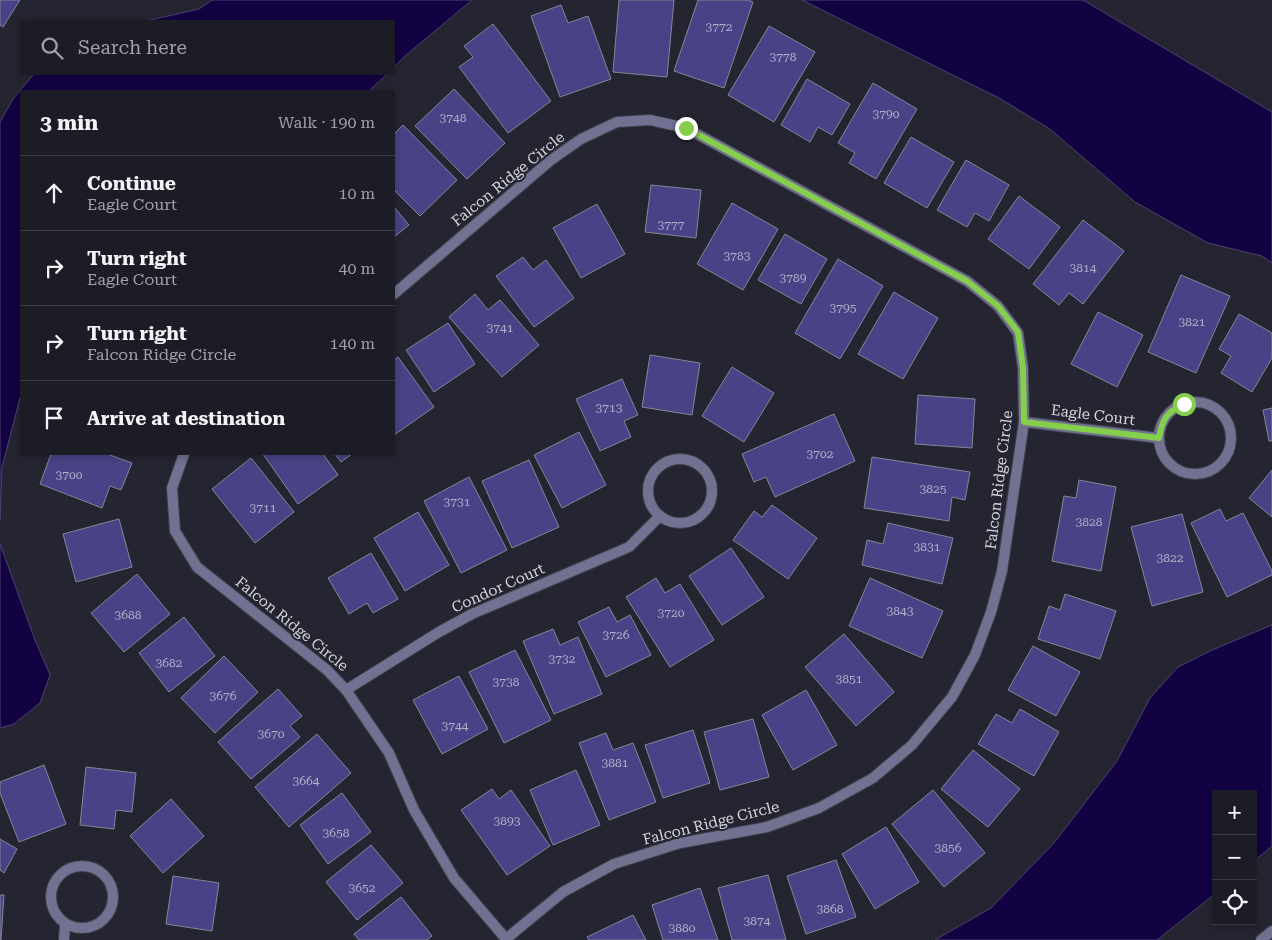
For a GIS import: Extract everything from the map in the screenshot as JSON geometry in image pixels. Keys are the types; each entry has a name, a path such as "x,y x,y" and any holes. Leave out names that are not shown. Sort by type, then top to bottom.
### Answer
{"street":[{"name":"Falcon Ridge Circle","path":"184,455 172,488 175,531 197,567 327,670 346,690 388,753 414,810 454,878 505,940 562,892 614,864 680,843 767,826 819,808 873,778 912,745 952,697 975,655 991,612 1002,571 1024,422 1023,368 1018,332 998,306 967,281 686,128 650,120 617,122 581,139 551,160 395,293"},
{"path":"1196,402 1207,404 1217,409 1224,418 1230,428 1230,450 1216,468 1206,473 1195,474 1184,472 1174,467 1166,459 1161,449 1159,438 1161,426 1166,416 1179,406 1196,402"},
{"name":"Eagle Court","path":"1024,422 1159,438"},
{"path":"671,460 690,461 699,466 711,482 710,502 705,511 689,522 669,521 660,516 649,500 648,490 654,472 671,460"},
{"name":"Condor Court","path":"346,690 439,632 472,614 629,548 660,516"},
{"path":"90,867 99,871 112,886 114,895 113,905 109,914 103,922 94,927 85,929 75,928 66,924 58,918 53,910 51,900 55,881 70,868 90,867"},
{"path":"64,940 66,924"},
{"path":"1262,940 1272,931"}],"shaded area":[{"path":"212,0 472,0 395,66 395,20 150,20 199,9"},
{"path":"802,0 1083,0 1272,112 1272,263 1262,256 1208,243 1135,202 1050,129 999,98"},
{"path":"33,75 386,75 370,90 21,90"},
{"path":"20,91 20,398 2,467 0,521 0,122"},
{"path":"0,544 35,640 50,675 40,703 14,724 0,728"},
{"path":"1272,625 1272,846 1257,859 1257,790 1212,790 1212,896 1157,940 935,940 991,908 1054,843 1117,761 1150,698 1178,667 1212,650"}],"building":[{"path":"0,0 20,0 3,27 0,25"},
{"path":"619,0 674,0 667,77 613,72"},
{"path":"698,0 748,0 753,2 724,88 674,71"},
{"path":"561,5 568,23 588,16 611,79 560,97 531,16"},
{"path":"493,24 551,101 508,133 459,67 473,57 464,46"},
{"path":"769,26 815,52 774,122 728,95"},
{"path":"807,79 850,104 832,135 818,127 810,142 781,125"},
{"path":"873,83 917,109 876,179 849,163 855,153 838,143"},
{"path":"454,89 505,143 467,179 415,126"},
{"path":"403,125 457,180 420,216 395,191 395,133"},
{"path":"911,137 954,162 927,208 884,183"},
{"path":"966,160 1009,185 989,221 975,213 967,227 937,210"},
{"path":"651,185 701,190 696,238 645,232"},
{"path":"1019,196 1060,227 1029,269 988,239"},
{"path":"732,203 778,229 743,290 697,264"},
{"path":"597,204 625,254 581,278 553,228"},
{"path":"395,208 409,225 395,236"},
{"path":"1083,220 1124,251 1083,304 1069,293 1059,305 1033,284"},
{"path":"785,234 827,259 801,304 758,280"},
{"path":"523,257 533,270 546,260 574,298 534,327 496,276"},
{"path":"838,259 883,286 840,359 795,333"},
{"path":"1181,275 1230,296 1196,373 1148,352"},
{"path":"894,292 938,318 903,379 858,354"},
{"path":"475,294 488,310 500,300 539,345 502,377 449,317"},
{"path":"1098,312 1143,335 1117,387 1071,364"},
{"path":"1239,314 1272,333 1272,358 1252,392 1221,373 1231,356 1219,349"},
{"path":"448,323 475,364 434,392 406,350"},
{"path":"650,355 700,363 692,415 642,407"},
{"path":"398,357 434,407 395,434 395,359"},
{"path":"732,367 774,393 744,442 702,416"},
{"path":"622,379 638,415 624,421 631,437 600,451 576,399"},
{"path":"918,395 975,399 972,448 915,444"},
{"path":"1272,408 1272,441 1269,441 1263,410"},
{"path":"834,414 855,461 775,497 766,477 754,482 742,454"},
{"path":"579,432 606,485 562,508 534,455"},
{"path":"51,455 110,455 132,463 121,490 110,486 102,508 40,484"},
{"path":"264,455 324,455 338,475 298,504"},
{"path":"336,455 351,455 341,462"},
{"path":"872,457 970,472 965,500 952,497 949,521 864,508"},
{"path":"251,458 294,512 255,543 212,489"},
{"path":"529,460 559,527 512,548 482,481"},
{"path":"1272,470 1272,517 1249,498"},
{"path":"469,477 507,550 461,573 424,501"},
{"path":"1079,480 1116,487 1101,571 1052,561 1064,496 1076,498"},
{"path":"772,505 817,538 788,579 733,540 754,511 762,517"},
{"path":"1220,509 1226,521 1243,513 1272,571 1272,575 1227,597 1191,523"},
{"path":"418,512 449,565 405,591 374,538"},
{"path":"1182,514 1203,592 1152,606 1131,527"},
{"path":"119,519 132,567 76,582 63,534"},
{"path":"888,523 953,538 942,584 862,565 867,540 883,544"},
{"path":"731,548 764,597 722,625 689,576"},
{"path":"371,553 398,599 373,613 367,603 349,614 328,578"},
{"path":"137,574 170,614 124,652 91,613"},
{"path":"656,578 665,593 680,584 714,640 670,667 626,597"},
{"path":"870,578 943,611 922,658 849,626"},
{"path":"1065,594 1116,611 1100,659 1038,639 1049,606 1060,610"},
{"path":"609,607 617,622 630,615 651,655 606,677 578,622"},
{"path":"184,617 215,656 169,692 139,653"},
{"path":"553,629 560,645 578,637 602,694 554,714 523,641"},
{"path":"844,634 894,692 856,726 805,667"},
{"path":"1033,646 1080,672 1056,716 1008,690"},
{"path":"515,650 551,720 504,743 469,672"},
{"path":"224,656 258,692 215,733 181,698"},
{"path":"459,676 488,729 442,754 413,700"},
{"path":"278,689 302,716 290,726 300,737 251,779 218,742"},
{"path":"806,690 837,745 793,770 762,715"},
{"path":"1020,709 1059,732 1034,776 978,744 996,714 1012,723"},
{"path":"753,719 769,777 720,790 704,732"},
{"path":"693,730 710,783 663,798 645,745"},
{"path":"606,733 613,750 633,743 656,802 609,820 579,743"},
{"path":"317,734 351,773 289,827 255,787"},
{"path":"973,750 1020,789 988,827 941,789"},
{"path":"44,765 66,824 19,842 0,793 0,782"},
{"path":"86,767 136,773 132,812 116,810 114,829 80,825"},
{"path":"576,770 600,825 553,845 530,790"},
{"path":"492,789 499,799 511,790 550,846 507,875 461,810"},
{"path":"933,790 985,853 944,887 892,824"},
{"path":"342,793 371,832 328,864 300,825"},
{"path":"171,799 204,836 163,873 130,836"},
{"path":"886,827 919,882 875,909 842,854"},
{"path":"0,839 17,849 4,873 0,870"},
{"path":"371,845 403,883 357,920 326,882"},
{"path":"836,860 856,917 806,934 787,876"},
{"path":"768,875 786,940 732,940 718,888"},
{"path":"173,876 219,883 212,931 166,924"},
{"path":"700,888 718,940 663,940 652,905"},
{"path":"0,895 4,895 1,940 0,940"},
{"path":"401,897 432,936 427,940 359,940 354,934"},
{"path":"633,915 646,940 589,940 587,937"}],"route":[{"path":"686,128 967,281 998,306 1018,332 1023,368 1024,422 1159,438 1161,426 1166,416 1184,404"}]}
